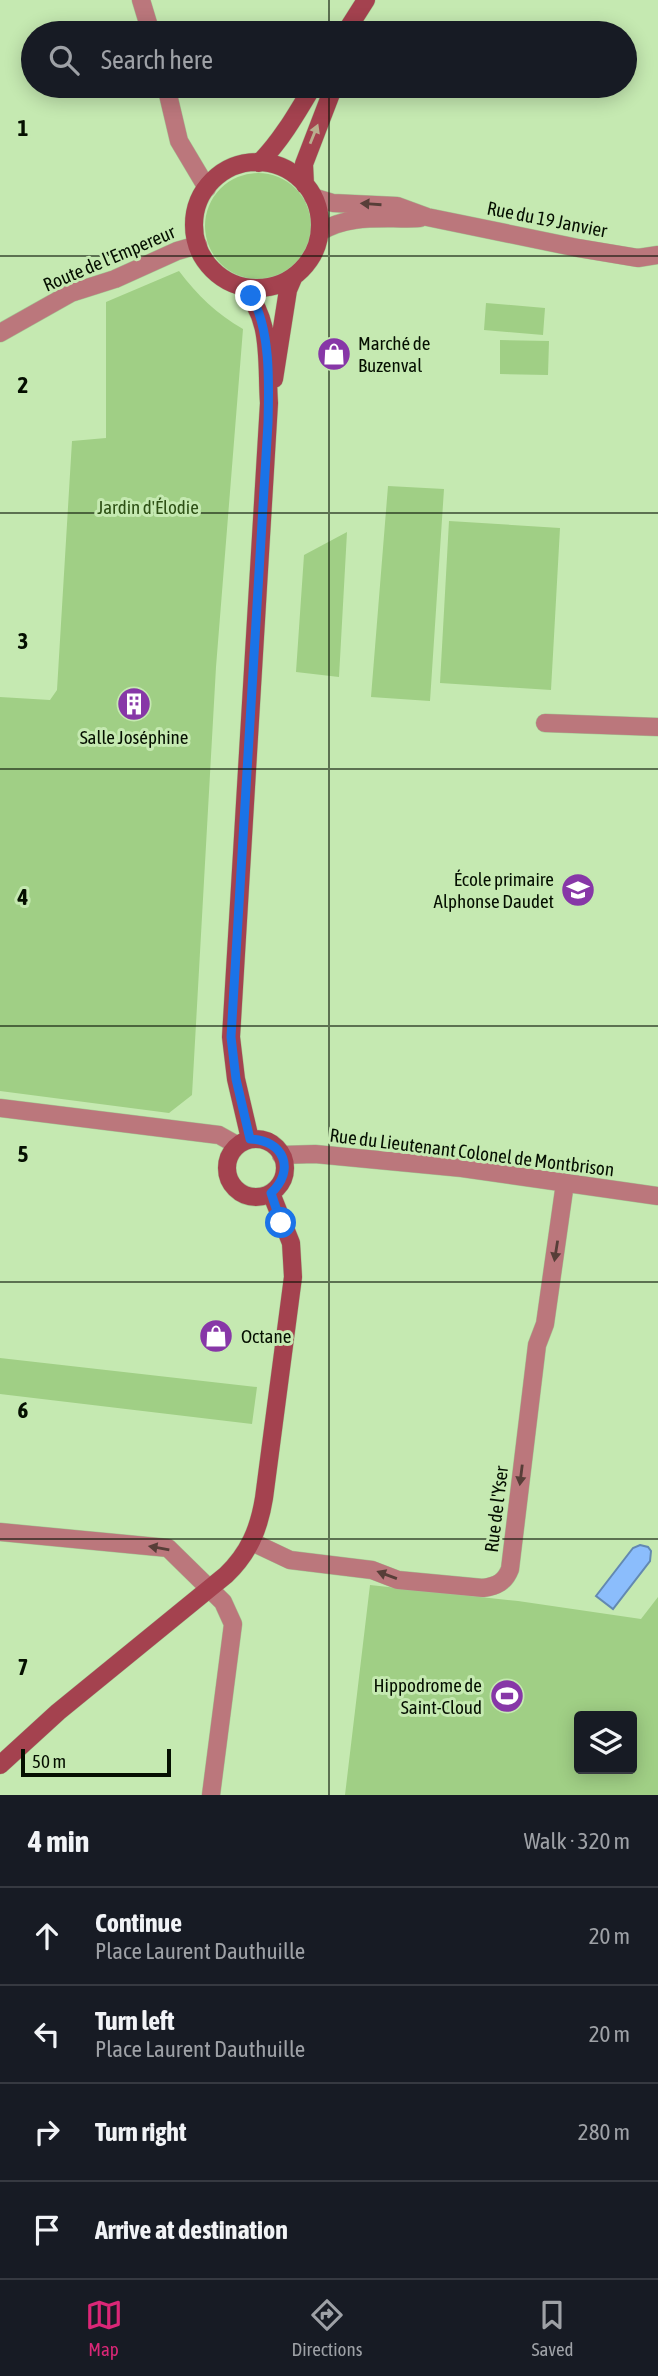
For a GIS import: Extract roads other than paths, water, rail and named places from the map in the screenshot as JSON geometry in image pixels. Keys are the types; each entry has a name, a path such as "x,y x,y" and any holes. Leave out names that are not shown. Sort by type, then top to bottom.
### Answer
{"main road":[{"path":"353,21 368,0"},
{"path":"360,21 368,0"},
{"path":"259,163 270,152 306,98"},
{"path":"240,286 270,287 294,276 313,254 320,232 318,214 309,191 304,164 329,98"},
{"path":"269,403 262,320 251,296 213,270 198,244 195,216 201,197 217,177 243,164 259,163 284,169 309,191"},
{"path":"244,1142 231,1037 269,403 288,290 294,276"},
{"path":"262,1140 274,1145 281,1155 283,1176 271,1193 250,1196 240,1192 232,1184 227,1164 231,1153 244,1142 262,1140"},
{"path":"0,1765 58,1712 211,1589 236,1566 252,1542 261,1520 293,1277 291,1243 271,1193"}],"street":[{"path":"141,0 147,21"},
{"path":"169,98 180,141 207,188"},
{"name":"Rue du 19 Janvier","path":"309,191 333,203 397,206 427,217 638,258 658,255"},
{"name":"Rue du 19 Janvier","path":"320,232 333,224 363,218 427,217"},
{"name":"Route de l'Empereur","path":"0,333 71,293 115,279 198,244"},
{"path":"545,723 658,727"},
{"path":"0,1108 219,1135 244,1142"},
{"name":"Rue du Lieutenant Colonel de Montbrison","path":"281,1155 322,1154 462,1168 658,1196"},
{"name":"Rue de l'Yser","path":"252,1542 290,1560 372,1570 398,1580 483,1588 494,1586 506,1579 510,1569 537,1345 545,1324 565,1183"},
{"path":"0,1532 168,1548 223,1602 233,1624 211,1795"}],"water":[{"path":"640,1545 651,1551 650,1561 613,1609 596,1596 633,1548"}],"place":[{"name":"Marché de Buzenval","path":"334,354"},
{"name":"Salle Joséphine","path":"134,704"},
{"name":"École primaire Alphonse Daudet","path":"578,890"},
{"name":"Octane","path":"216,1336"},
{"name":"Hippodrome de Saint-Cloud","path":"507,1696"}],"park label":[{"name":"Jardin d'Élodie","path":"148,507"}]}
